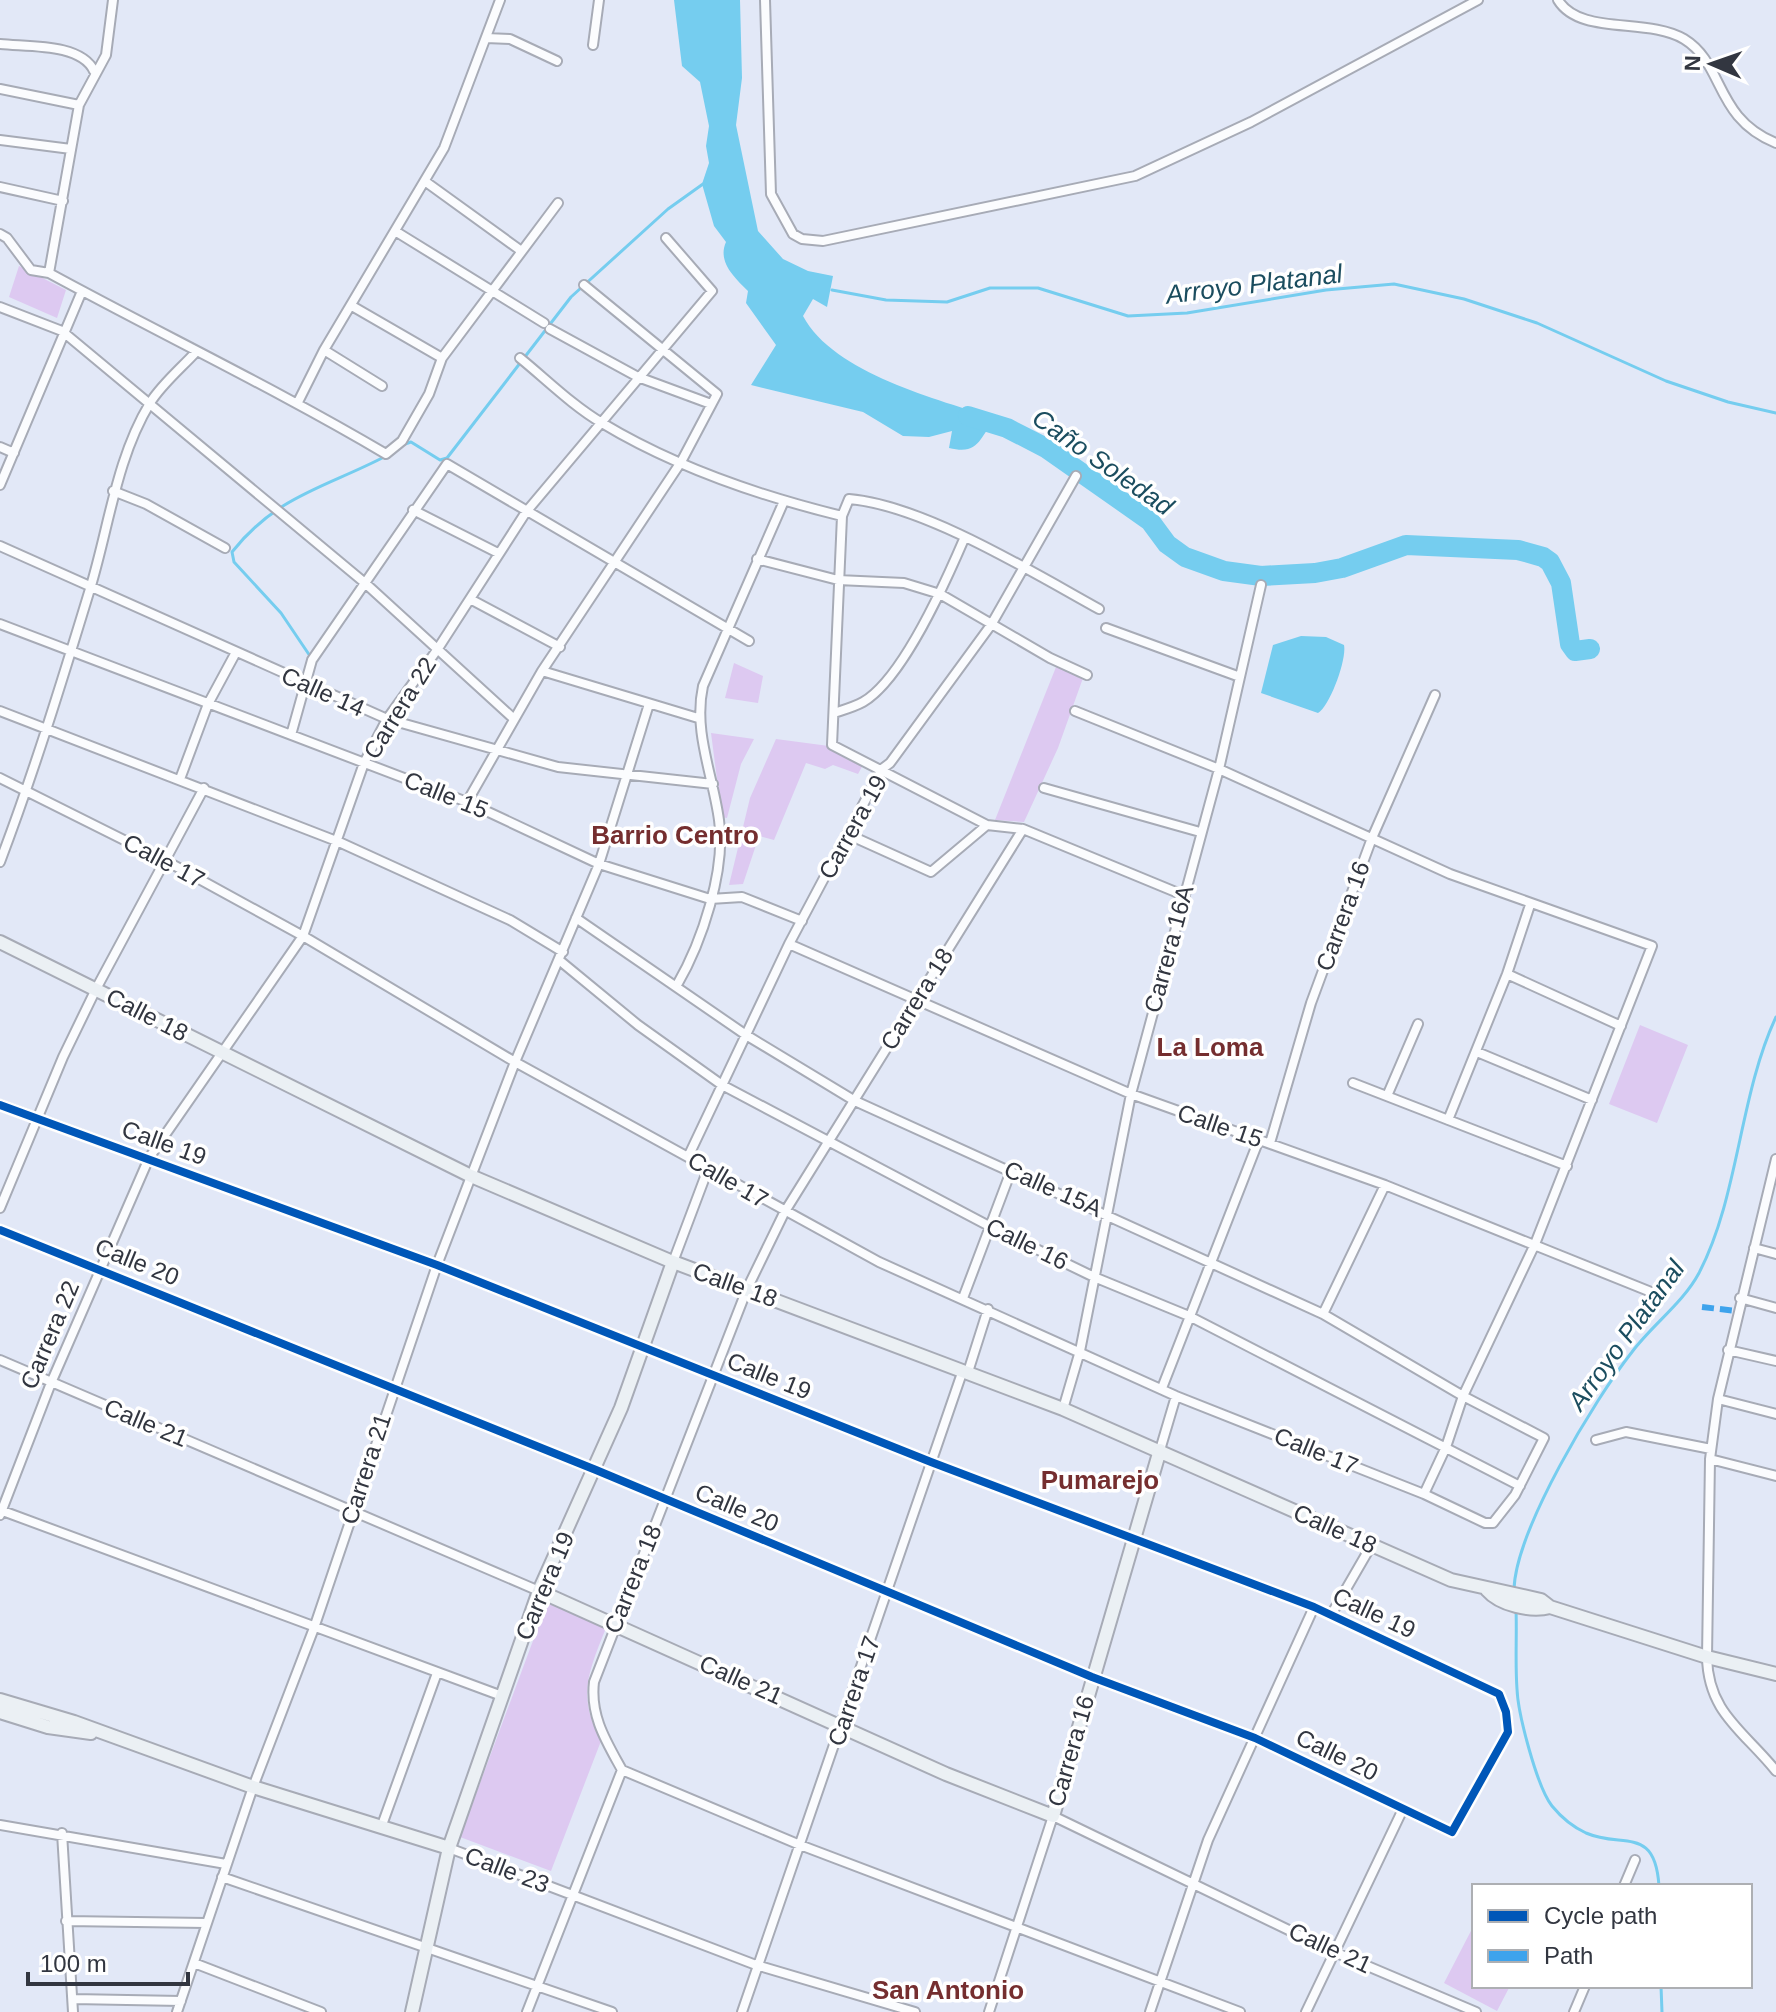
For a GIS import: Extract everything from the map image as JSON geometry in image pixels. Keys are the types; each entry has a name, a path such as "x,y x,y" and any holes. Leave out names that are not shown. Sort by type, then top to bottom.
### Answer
{"street":[{"path":"49,273 79,105 94,71 106,55 113,0"},
{"path":"298,402 324,350 444,148 500,0"},
{"path":"593,45 599,0"},
{"path":"765,0 771,194 793,234 802,239 823,241 1135,176 1251,122 1478,0"},
{"path":"1558,0 1572,15 1583,20 1638,24 1666,30 1687,41 1704,61 1737,118 1756,135 1776,143"},
{"path":"486,38 510,39 557,61"},
{"path":"0,44 77,53 89,60 94,71"},
{"path":"0,89 79,105"},
{"path":"0,140 71,149"},
{"path":"426,182 520,250"},
{"path":"0,187 63,201"},
{"path":"0,234 7,238 31,270 49,273 195,353 298,402 386,454 409,429 429,394 442,358 489,291 558,203"},
{"path":"395,231 547,326 638,377 711,404"},
{"name":"Carrera 22","path":"1,1512 51,1383 149,1158 303,936 339,842 364,763 387,719 437,650 526,512 712,291 666,238"},
{"path":"467,802 542,671 681,462 717,394 584,285"},
{"path":"0,485 62,331 82,291"},
{"path":"352,306 442,358"},
{"path":"0,307 62,331 365,583 514,719"},
{"path":"324,350 382,386"},
{"path":"0,862 27,790 91,587 113,491 150,402 195,353"},
{"path":"520,358 601,422 681,462 784,501 842,516"},
{"path":"0,447 14,453"},
{"path":"291,735 312,660 447,464 526,512 617,560 725,630 749,641"},
{"name":"Carrera 19","path":"688,1157 789,944 882,769 890,763 991,625 1076,476"},
{"path":"113,491 146,504 225,548"},
{"path":"1099,609 1024,567 883,502 849,499 842,516 832,745 987,825 1023,829 1183,895"},
{"path":"677,985 701,938 719,846 713,784 698,718 703,686 784,501"},
{"path":"413,510 498,553"},
{"path":"834,713 864,702 874,693 940,594 964,539"},
{"name":"Calle 14","path":"0,546 235,654 387,719 495,752 558,767 713,784"},
{"path":"757,559 838,580 904,583 940,594 991,625 1087,675"},
{"name":"Carrera 16A","path":"1063,1409 1080,1351 1131,1094 1219,769 1261,585"},
{"path":"470,599 560,647"},
{"name":"Calle 15","path":"0,624 467,802 599,864 710,899 742,897 802,921"},
{"path":"1106,628 1240,677"},
{"path":"180,779 208,704 235,654"},
{"path":"542,671 698,718"},
{"name":"Carrera 16","path":"1270,1143 1311,1003 1372,838 1435,695"},
{"name":"Carrera 21","path":"177,2012 253,1787 314,1628 393,1387 437,1265 515,1062 599,864 629,777 649,704"},
{"name":"Calle 16","path":"0,711 339,842 510,920 561,956 638,1025 722,1085 989,1226 1094,1277 1189,1316 1520,1486"},
{"path":"1075,711 1219,769 1530,905 1652,946 1535,1244 1463,1396 1446,1447 1424,1494"},
{"name":"Calle 17","path":"0,778 168,862 303,936 515,1062 784,1213 879,1262 1176,1396 1424,1494 1485,1523 1493,1523 1520,1486"},
{"path":"0,1208 96,989 168,862 204,788"},
{"path":"1044,788 1200,832"},
{"path":"847,834 931,872 987,825"},
{"name":"Carrera 18","path":"622,1770 598,1725 592,1701 594,1682 747,1289 784,1213 1023,829"},
{"path":"1448,1120 1507,974 1530,905"},
{"name":"Calle 15A","path":"576,918 746,1035 855,1101 1107,1213 1323,1314 1463,1396 1544,1438 1520,1486"},
{"name":"Calle 18","path":"0,942 471,1176 673,1262 1063,1409 1451,1580 1550,1607 1707,1657 1776,1674"},
{"name":"Calle 15","path":"789,944 1131,1094 1385,1185 1656,1294"},
{"path":"1507,974 1621,1026"},
{"path":"1387,1096 1418,1024"},
{"path":"1477,1052 1592,1100"},
{"path":"1353,1083 1567,1166"},
{"name":"Calle 19","path":"0,1105 437,1265 931,1462 1314,1607 1499,1694 1506,1712 1508,1732 1454,1831"},
{"path":"1162,1388 1258,1142"},
{"path":"1776,1159 1772,1196 1740,1298 1718,1399 1711,1454 1707,1657 1713,1698 1776,1771"},
{"name":"Carrera 19","path":"412,2012 449,1848 502,1696 539,1591 596,1470 645,1346 708,1169"},
{"path":"963,1298 1011,1171"},
{"path":"1323,1314 1385,1185"},
{"name":"Calle 20","path":"0,1230 596,1470 1092,1677 1255,1738 1454,1831"},
{"path":"1754,1248 1776,1254"},
{"path":"1740,1298 1776,1308"},
{"name":"Carrera 17","path":"742,2012 931,1462 988,1309"},
{"path":"1728,1350 1776,1361"},
{"name":"Calle 21","path":"0,1360 615,1623 946,1774 1053,1816 1332,1951 1476,2012"},
{"name":"Carrera 16","path":"989,2012 1053,1816 1176,1396"},
{"path":"1718,1399 1776,1414"},
{"path":"1596,1440 1626,1432 1711,1454 1776,1476"},
{"path":"1,1512 502,1696"},
{"path":"1331,1615 1371,1546"},
{"path":"1150,2012 1192,1882 1314,1607"},
{"path":"382,1825 437,1673"},
{"name":"Calle 23","path":"0,1700 74,1722 98,1734 253,1787 449,1848 756,1965 915,2012"},
{"name":"Calle 23","path":"0,1712 48,1727 98,1734"},
{"path":"527,2012 570,1894 622,1770 800,1845 1240,2012"},
{"path":"1306,2012 1332,1951 1403,1809"},
{"path":"0,1825 62,1833 226,1864"},
{"path":"62,1833 73,2012"},
{"path":"1625,1884 1635,1860"},
{"path":"222,1877 612,2012"},
{"path":"66,1921 206,1923"},
{"path":"194,1963 321,2012"},
{"path":"1574,2012 1584,1988"},
{"path":"73,1999 181,2001"}],"shaded area":[{"path":"19,266 66,290 57,318 9,297"},
{"path":"734,663 763,676 758,703 725,698"},
{"path":"1056,667 1083,678 1058,748 1024,822 995,820"},
{"path":"711,733 754,739 741,764 727,818 722,817"},
{"path":"776,739 829,746 864,763 858,774 833,765 825,769 806,763 774,840 759,836 743,884 729,885 750,798"},
{"path":"1640,1025 1688,1045 1657,1123 1609,1104"},
{"path":"547,1603 606,1628 590,1672 587,1697 601,1741 551,1871 460,1837"},
{"path":"1472,1929 1472,1988 1509,1988 1497,2011 1444,1983"}],"water":[{"path":"674,0 740,0 742,78 736,125 758,231 783,259 808,271 833,276 827,307 813,299 803,316 818,336 838,354 862,369 918,393 997,419 974,447 960,450 949,448 952,431 929,437 903,436 863,412 751,385 776,345 746,303 748,291 729,269 724,256 726,242 714,226 702,184 709,163 706,146 709,126 700,82 682,66"},
{"path":"1301,636 1326,637 1344,645 1337,682 1318,713 1261,693 1273,645"}],"waterway":[{"path":"402,445 411,442 440,460 447,458 571,297 668,209 703,184"},
{"name":"Arroyo Platanal","path":"832,290 886,300 947,302 990,288 1038,288 1128,316 1187,313 1326,290 1394,284 1464,299 1537,323 1666,381 1728,402 1776,413"},
{"name":"Caño Soledad","path":"968,416 1007,428 1046,448 1150,521 1167,544 1185,557 1224,571 1261,576 1315,573 1342,568 1406,545 1518,550 1543,557 1550,562 1561,583 1570,644 1575,651 1590,649"},
{"path":"310,656 281,613 234,562 232,552 267,517 285,505 386,456"},
{"name":"Arroyo Platanal","path":"1514,1589 1528,1534 1578,1433 1632,1352 1685,1294 1699,1273 1723,1212 1754,1080 1776,1017"},
{"name":"Arroyo Platanal","path":"1516,1609 1518,1700 1529,1750 1546,1797 1559,1814 1581,1831 1644,1847 1651,1854 1659,1884"},
{"name":"Arroyo Platanal","path":"1661,1988 1662,2012"}],"marked path":[{"path":"1702,1307 1737,1311"}],"cycle path":[{"path":"0,1105 437,1265 931,1462 1314,1607 1499,1694 1506,1712 1508,1732 1452,1832 1255,1738 1092,1677 596,1470 0,1230"}],"district":[{"name":"Barrio Centro","path":"675,835"},
{"name":"La Loma","path":"1210,1047"},
{"name":"Pumarejo","path":"1100,1480"},
{"name":"San Antonio","path":"948,1990"}]}
